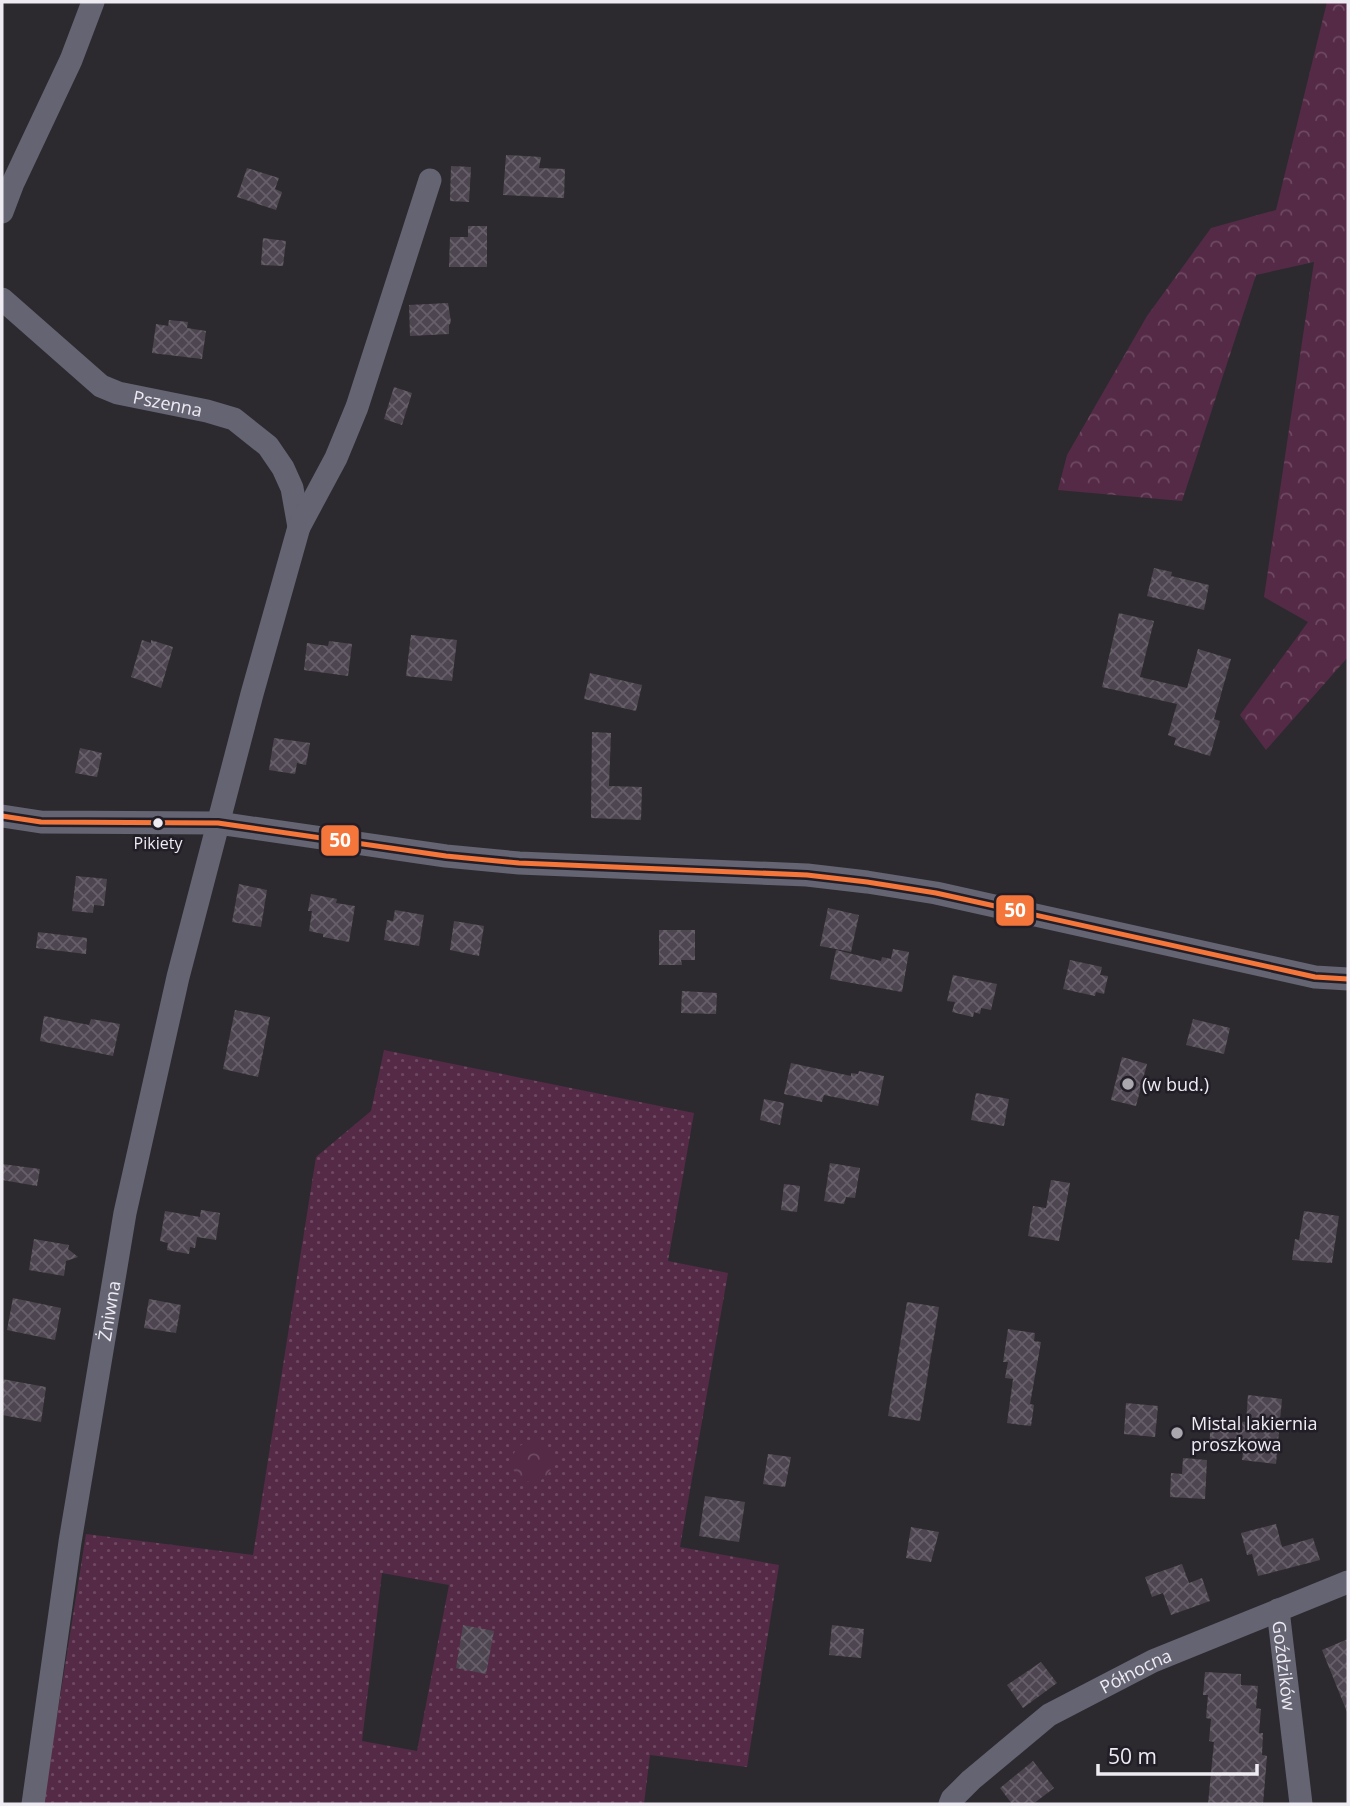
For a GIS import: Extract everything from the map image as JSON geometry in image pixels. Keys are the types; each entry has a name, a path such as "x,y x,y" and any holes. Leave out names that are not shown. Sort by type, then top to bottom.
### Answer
{"street":[{"path":"2,212 71,60 93,2"},
{"name":"Pszenna","path":"218,823 299,527 336,458 358,407 430,180"},
{"name":"Pszenna","path":"2,299 101,386 118,393 234,419 268,446 283,468 292,488 299,527"},
{"path":"2,816 41,822 218,823 446,856 507,862 807,876 867,882 936,892 1315,977 1348,979"},
{"name":"Żniwna","path":"33,1804 70,1542 125,1213 178,977 218,823"},
{"name":"Północna","path":"950,1804 971,1780 1049,1715 1153,1661 1348,1582"},
{"name":"Goździków","path":"1278,1610 1301,1804"}],"green space":[{"path":"1327,2 1348,2 1348,657 1266,750 1240,715 1308,622 1264,597 1314,262 1256,275 1182,501 1058,490 1067,455 1147,316 1211,228 1276,210"},
{"path":"384,1050 694,1113 668,1261 728,1273 680,1547 779,1565 747,1767 650,1755 644,1804 43,1804 86,1534 253,1555 316,1157 371,1111","holes":["382,1573 449,1585 417,1751 362,1741"]},
{"path":"532,1442 540,1443 546,1448 551,1454 551,1470 546,1476 540,1481 532,1482 524,1481 518,1476 513,1470 512,1462 513,1454 518,1448 524,1443"}],"building":[{"path":"506,155 541,157 539,168 565,169 564,198 503,195"},
{"path":"451,166 471,167 469,202 450,201"},
{"path":"247,168 279,178 275,189 282,192 276,210 237,197"},
{"path":"468,226 487,226 487,267 449,267 450,237 468,237"},
{"path":"263,238 286,241 283,266 261,265"},
{"path":"448,303 451,322 449,334 410,336 409,305"},
{"path":"169,320 188,322 187,328 206,331 202,359 152,353 156,324 168,326"},
{"path":"394,387 412,393 402,425 384,419"},
{"path":"1154,568 1172,572 1171,576 1209,585 1204,610 1147,596"},
{"path":"1119,613 1154,621 1140,677 1187,688 1198,649 1231,659 1214,719 1220,721 1210,756 1174,745 1176,738 1168,735 1177,704 1102,687"},
{"path":"411,635 457,640 452,681 406,676"},
{"path":"142,640 173,647 161,688 131,677"},
{"path":"329,641 352,644 348,676 304,670 307,643 328,646"},
{"path":"590,673 642,685 636,711 584,699"},
{"path":"592,732 611,733 609,786 642,787 641,820 591,818"},
{"path":"274,738 310,743 306,765 297,763 295,774 269,770"},
{"path":"80,748 102,753 97,777 75,773"},
{"path":"76,876 107,879 104,906 94,905 93,913 72,911"},
{"path":"239,884 267,890 261,927 232,922"},
{"path":"311,894 337,899 336,903 355,906 349,942 309,931"},
{"path":"828,908 859,915 851,952 820,946"},
{"path":"395,910 424,915 419,946 384,940 387,920 393,921"},
{"path":"454,921 484,926 479,956 450,950"},
{"path":"659,930 695,930 695,960 681,960 682,965 659,965"},
{"path":"38,932 87,938 86,954 36,948"},
{"path":"893,949 909,952 902,992 830,979 836,950 881,961 882,957 891,959"},
{"path":"1070,960 1102,967 1100,975 1108,976 1104,994 1096,992 1095,996 1063,989"},
{"path":"953,975 997,984 991,1010 981,1008 980,1014 974,1012 973,1017 952,1012 955,1002 947,1001"},
{"path":"682,991 717,993 716,1014 681,1013"},
{"path":"235,1010 270,1017 258,1077 223,1069"},
{"path":"44,1016 89,1025 91,1019 120,1024 113,1056 40,1041"},
{"path":"1193,1019 1230,1028 1224,1054 1186,1045"},
{"name":"(w bud.)","path":"1122,1057 1147,1064 1136,1106 1111,1100"},
{"path":"791,1063 851,1076 851,1073 858,1074 859,1071 884,1076 878,1106 824,1095 822,1102 784,1094"},
{"path":"976,1093 1009,1099 1004,1126 971,1120"},
{"path":"764,1099 784,1103 780,1125 760,1120"},
{"path":"830,1163 860,1168 855,1198 846,1197 844,1204 824,1201"},
{"path":"2,1164 40,1169 37,1186 2,1180"},
{"path":"1051,1180 1070,1183 1059,1241 1028,1236 1033,1206 1046,1208"},
{"path":"784,1184 800,1186 797,1212 781,1210"},
{"path":"201,1210 220,1213 216,1240 197,1237 195,1248 190,1247 189,1254 167,1250 168,1243 160,1241 165,1211 200,1217"},
{"path":"1304,1211 1339,1216 1332,1263 1292,1260"},
{"path":"34,1239 69,1245 68,1249 78,1257 66,1261 64,1276 29,1270"},
{"path":"13,1298 61,1308 55,1340 7,1330"},
{"path":"149,1299 181,1305 176,1333 144,1328"},
{"path":"907,1302 939,1307 920,1421 888,1416"},
{"path":"1008,1329 1035,1333 1034,1341 1041,1342 1030,1404 1034,1405 1031,1426 1007,1423 1013,1379 1005,1378 1008,1362 1003,1362"},
{"path":"2,1379 46,1387 41,1422 2,1415"},
{"path":"1248,1395 1282,1399 1276,1464 1242,1460 1243,1453 1209,1451 1211,1419 1246,1422"},
{"path":"1126,1403 1158,1406 1155,1437 1124,1434"},
{"path":"768,1454 791,1457 785,1487 763,1484"},
{"path":"1183,1458 1207,1460 1205,1499 1170,1497 1171,1473 1182,1474"},
{"path":"705,1496 745,1502 739,1542 699,1536"},
{"path":"1276,1524 1282,1547 1313,1538 1320,1560 1258,1576 1252,1554 1247,1555 1241,1533"},
{"path":"911,1527 939,1532 931,1562 906,1558"},
{"path":"1182,1564 1189,1583 1202,1578 1210,1601 1171,1615 1163,1593 1152,1597 1145,1577"},
{"path":"463,1625 494,1631 486,1674 456,1668"},
{"path":"832,1625 864,1629 861,1658 829,1655"},
{"path":"1348,1639 1348,1712 1347,1712 1322,1650"},
{"path":"1041,1662 1057,1683 1023,1708 1007,1685"},
{"path":"1205,1672 1241,1674 1241,1685 1258,1686 1256,1708 1261,1709 1259,1733 1263,1733 1262,1755 1267,1756 1263,1804 1208,1804 1214,1742 1209,1741 1211,1719 1206,1718 1208,1695 1203,1695"},
{"path":"1033,1761 1054,1788 1033,1804 1012,1804 1000,1788"}],"transit line":[{"name":"50","path":"2,816 41,822 218,823 446,856 519,863 807,875 867,882 936,893 1315,977 1348,979"}],"place":[{"name":"Pikiety","path":"158,823"},
{"name":"(w bud.)","path":"1128,1084"},
{"name":"Mistal lakiernia proszkowa","path":"1177,1433"}]}
